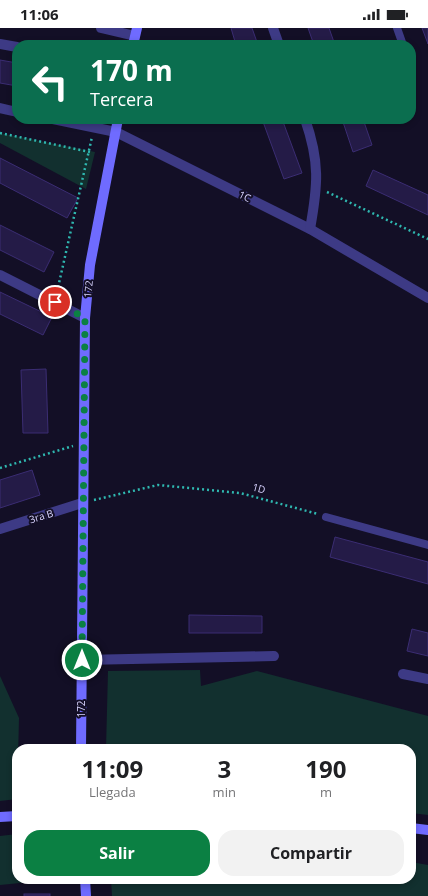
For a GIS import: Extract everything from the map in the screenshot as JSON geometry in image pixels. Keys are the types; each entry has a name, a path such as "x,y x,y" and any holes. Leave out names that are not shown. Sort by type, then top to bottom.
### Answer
{"street":[{"path":"101,28 135,36"},
{"path":"273,28 277,40"},
{"path":"0,44 12,47"},
{"path":"0,108 12,111"},
{"name":"1C","path":"78,124 116,132 310,228 428,298"},
{"name":"172","path":"81,744 82,503 85,318 90,265 117,124"},
{"path":"307,124 313,140 317,163 317,187 310,228"},
{"path":"0,275 85,318"},
{"name":"3ra B","path":"0,529 82,503"},
{"path":"82,660 274,656"},
{"path":"403,674 428,679"},
{"path":"0,817 12,816"},
{"path":"416,829 428,830"},
{"path":"85,884 86,896"}],"lane":[{"path":"397,28 401,40"},
{"path":"326,517 428,545"}],"path":[{"path":"55,302 90,152 94,127"},
{"path":"0,133 90,152"},
{"path":"317,187 428,239"},
{"path":"0,468 83,443"},
{"name":"1D","path":"82,503 158,486 240,493 326,517"}],"green space":[{"path":"0,133 95,152 86,189 0,143"},
{"path":"200,670 201,686 257,671 428,716 428,815 416,814 416,744 106,744 108,671"},
{"path":"0,676 19,718 18,744 12,744 12,800 0,801"},
{"path":"12,835 12,884 0,885 0,836"},
{"path":"416,863 428,865 428,896 112,896 111,884 416,884"}],"building":[{"path":"231,28 252,28 256,40 235,40"},
{"path":"308,28 329,28 333,40 312,40"},
{"path":"422,28 428,28 428,44"},
{"path":"0,60 12,62 12,85 0,83"},
{"path":"264,124 284,124 302,173 284,179"},
{"path":"344,124 365,124 372,145 353,152"},
{"path":"0,158 78,198 67,218 0,183"},
{"path":"373,170 428,195 428,215 366,186"},
{"path":"0,225 54,252 44,272 0,250"},
{"path":"0,292 52,317 43,335 0,314"},
{"path":"46,369 48,433 23,433 21,370"},
{"path":"32,470 40,495 0,508 0,480"},
{"path":"335,537 428,562 428,584 330,557"},
{"path":"189,615 262,616 262,633 189,633"},
{"path":"412,629 428,633 428,656 407,651"},
{"path":"24,894 50,894 50,896 24,896"}],"route":[{"path":"55,302 85,318 82,503 82,660"}]}
